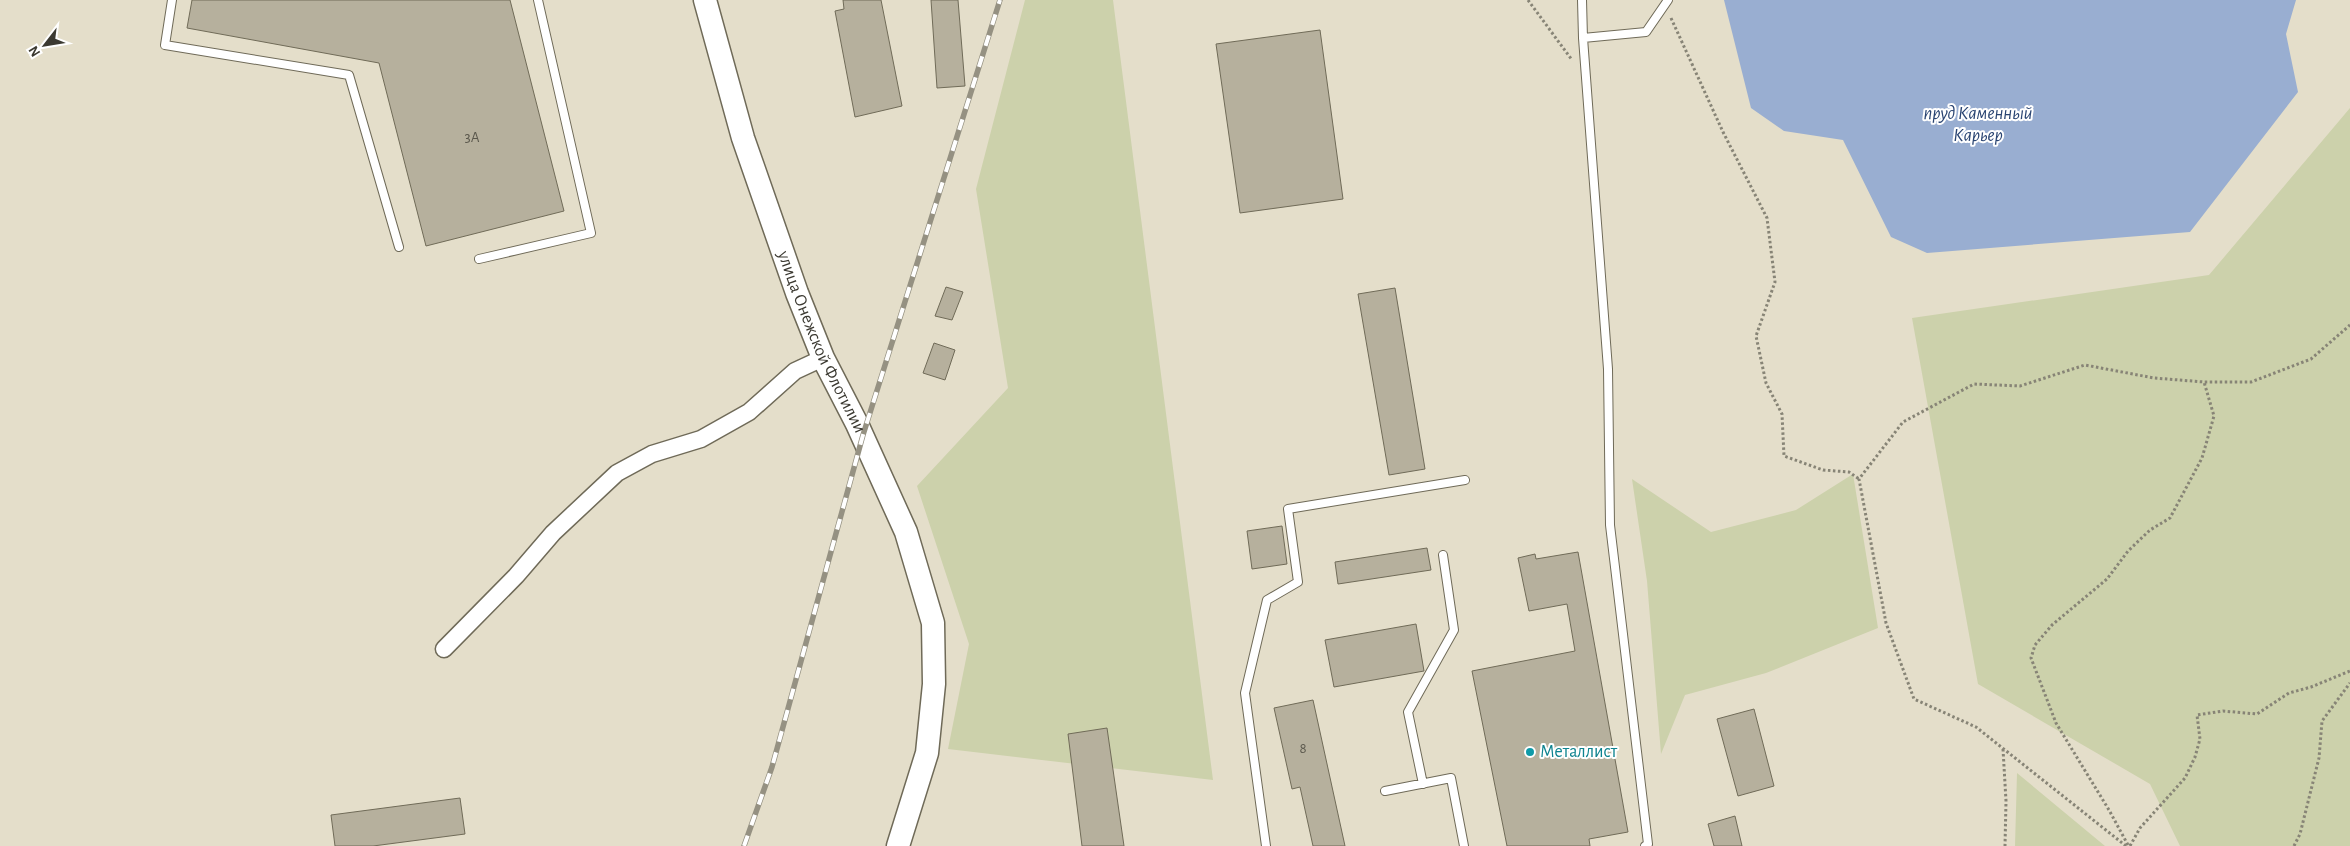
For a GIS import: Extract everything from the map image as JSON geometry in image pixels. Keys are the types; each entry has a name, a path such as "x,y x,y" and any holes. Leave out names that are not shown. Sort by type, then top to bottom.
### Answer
{"main road":[{"name":"улица Онежской Флотилии","path":"823,358 866,443 906,532 933,623 934,684 927,752 898,846"}],"street":[{"path":"444,649 516,576 553,533 616,473 652,454 701,439 749,412 795,371 823,358"}],"lane":[{"path":"172,0 165,45 349,75 399,247"},
{"path":"479,260 591,233 538,0"},
{"path":"705,0 743,138 796,293 823,358"},
{"path":"1582,0 1583,38 1608,369 1610,525 1648,844 1645,846"},
{"path":"1583,38 1646,32 1668,0"},
{"path":"1266,846 1245,693 1268,600 1298,582 1288,509 1465,480"},
{"path":"1423,784 1408,712 1454,630 1443,555"},
{"path":"1385,791 1451,778 1464,846"}],"path":[{"path":"1528,0 1586,78"},
{"path":"1662,9 1670,15 1723,132 1767,218 1775,282 1756,336 1766,383 1782,414 1784,456 1823,470 1849,472 1859,479 1886,623 1914,699 1976,727 2128,846"},
{"path":"1859,479 1903,422 1974,384 2020,386 2085,365 2154,378 2204,382 2251,382 2311,359 2350,325"},
{"path":"2128,846 2109,810 2056,723 2031,658 2035,646 2052,625 2107,579 2128,551 2150,530 2170,518 2202,458 2214,416 2204,382"},
{"path":"2128,846 2140,828 2185,778 2195,757 2200,739 2197,715 2224,711 2257,714 2289,693 2312,687 2350,671"},
{"path":"2294,846 2300,834 2319,758 2322,721 2350,683"},
{"path":"2003,748 2006,801 2005,846"}],"green space":[{"path":"1025,0 1113,0 1213,780 948,749 969,644 917,486 1008,388 976,189"},
{"path":"2350,108 2350,846 2180,846 2150,784 1978,684 1912,318 2209,275"},
{"path":"1853,474 1878,628 1766,673 1685,695 1661,754 1647,581 1632,479 1711,532 1796,510"},
{"path":"2017,773 2105,846 2015,846"}],"water":[{"name":"пруд Каменный Карьер","path":"1724,0 2296,0 2286,34 2298,92 2190,232 1927,253 1891,237 1843,140 1784,131 1751,108"}],"building":[{"path":"192,0 510,0 564,211 426,246 379,63 187,28"},
{"path":"843,0 881,0 902,106 855,117 835,11 844,9"},
{"path":"931,0 958,0 965,86 937,88"},
{"path":"1320,30 1343,199 1240,213 1216,44"},
{"path":"946,287 963,292 952,320 935,316"},
{"path":"1395,288 1425,469 1389,475 1358,294"},
{"path":"934,343 955,350 945,380 923,373"},
{"path":"1282,526 1287,564 1252,569 1247,531"},
{"path":"1427,548 1431,570 1338,584 1335,562"},
{"path":"1578,552 1628,832 1589,839 1590,846 1507,846 1472,671 1575,651 1567,604 1529,611 1518,558 1535,554 1536,559"},
{"path":"1416,624 1424,671 1334,687 1325,640"},
{"path":"1313,700 1345,846 1313,846 1300,787 1292,789 1274,708"},
{"path":"1754,709 1774,786 1738,796 1717,719"},
{"path":"1107,728 1124,846 1082,846 1068,734"},
{"path":"460,798 465,834 373,846 335,846 331,815"},
{"path":"1735,816 1742,846 1714,846 1708,824"}],"railway":[{"path":"744,846 772,767 863,435 1000,0"}],"place":[{"name":"Металлист","path":"1530,752"}]}
